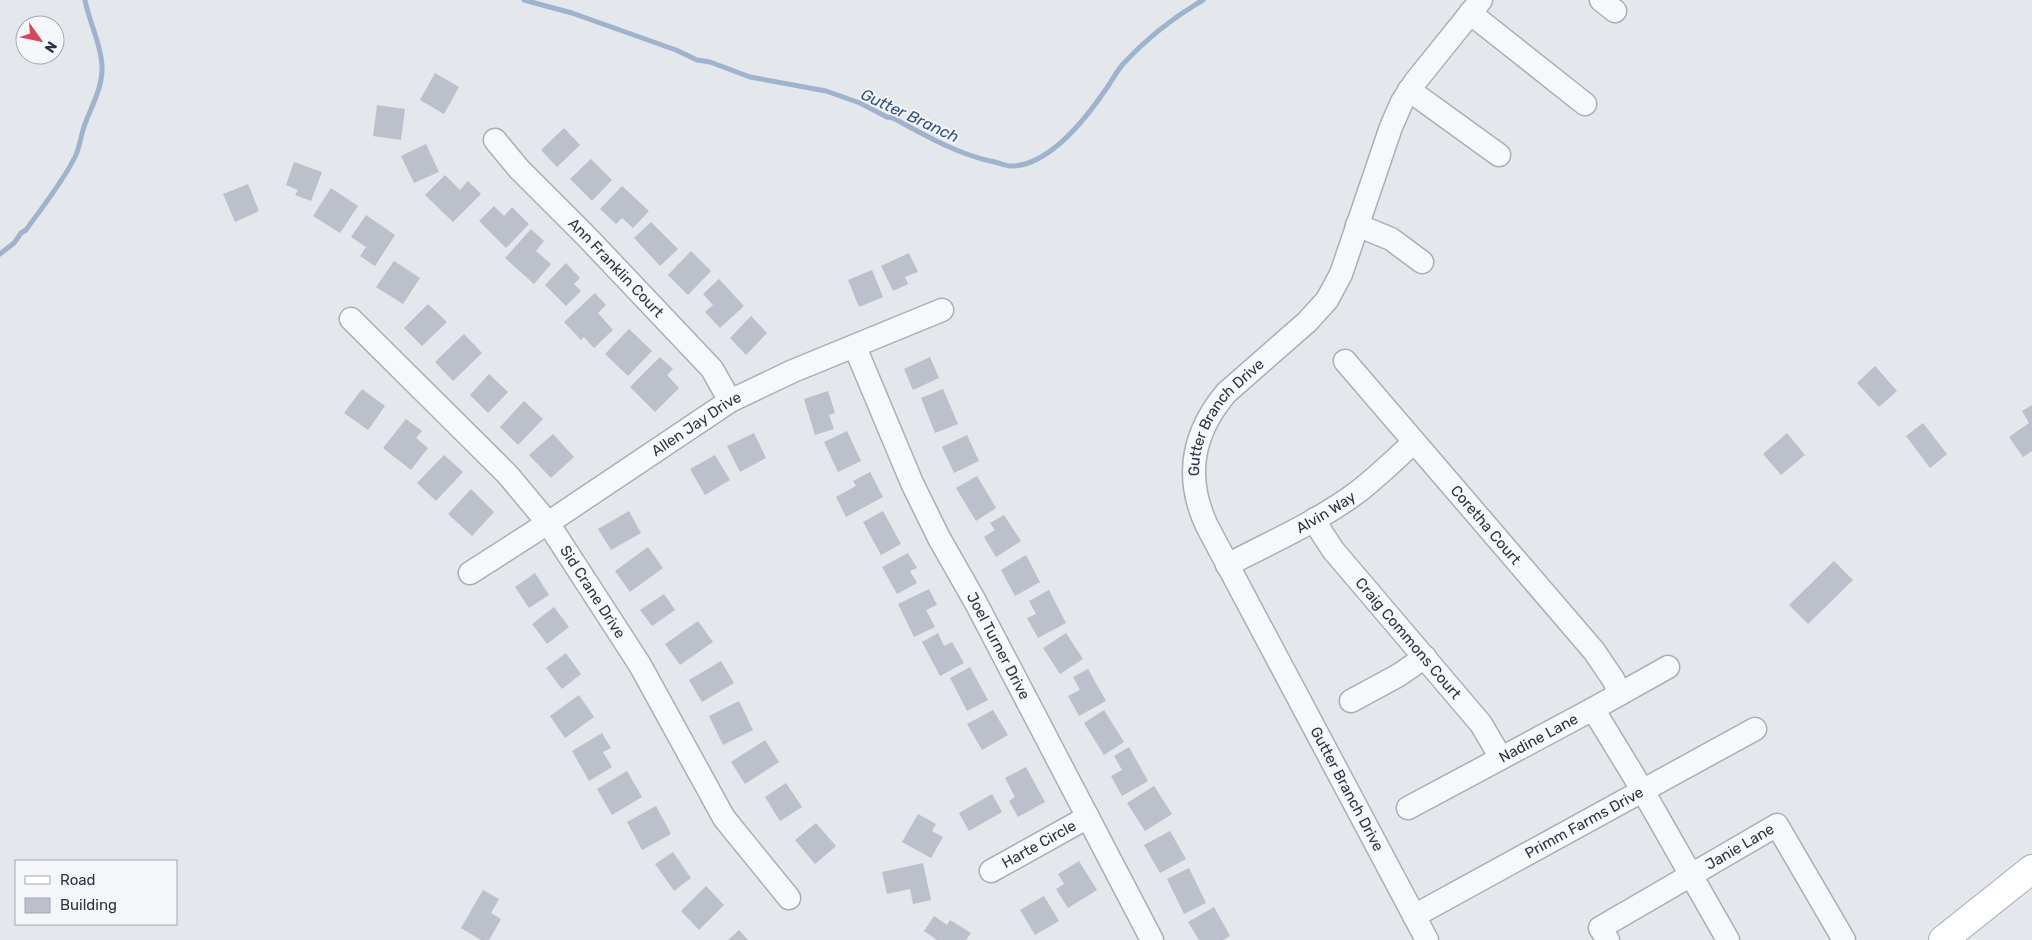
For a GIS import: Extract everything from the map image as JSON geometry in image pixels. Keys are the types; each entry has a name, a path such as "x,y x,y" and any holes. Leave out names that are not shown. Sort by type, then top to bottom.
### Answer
{"main road":[{"path":"1943,940 2032,869"}],"street":[{"name":"Gutter Branch Drive","path":"1426,940 1206,526 1196,499 1193,470 1197,442 1202,428 1215,406 1226,393 1307,322 1327,300 1341,274 1391,127 1409,90 1475,6"},
{"path":"1475,6 1585,104"},
{"path":"1409,90 1499,155"},
{"name":"Ann Franklin Court","path":"495,140 519,169 587,237 712,369 730,401"},
{"path":"1357,225 1391,239 1422,262"},
{"name":"Allen Jay Drive","path":"470,573 548,524 629,467 730,401 794,371 942,310"},
{"name":"Sid Crane Drive","path":"352,319 508,475 548,524 640,666 724,818 789,898"},
{"name":"Joel Turner Drive","path":"855,347 896,447 927,515 1152,940"},
{"name":"Coretha Court","path":"1345,361 1594,650 1613,679 1620,694"},
{"name":"Alvin Way","path":"1227,564 1316,519 1358,492 1414,442"},
{"name":"Craig Commons Court","path":"1316,519 1320,530 1333,550 1481,724 1501,758"},
{"path":"1351,701 1399,675 1425,657"},
{"name":"Nadine Lane","path":"1408,808 1668,667"},
{"path":"1593,709 1643,791 1728,940"},
{"name":"Primm Farms Drive","path":"1414,916 1754,729"},
{"name":"Harte Circle","path":"991,871 1088,817"},
{"name":"Janie Lane","path":"1608,940 1600,928 1777,825 1844,940"}],"building":[{"path":"435,73 459,87 444,114 420,100"},
{"path":"377,105 405,109 401,140 373,136"},
{"path":"564,128 580,145 557,167 541,150"},
{"path":"426,144 439,172 414,183 401,156"},
{"path":"591,159 612,180 592,201 570,179"},
{"path":"294,162 322,172 311,201 295,195 298,190 286,185"},
{"path":"445,175 460,190 468,181 481,194 453,222 425,195"},
{"path":"248,184 259,211 235,222 223,194"},
{"path":"622,186 649,211 633,228 622,218 616,224 600,209"},
{"path":"331,188 358,206 340,233 313,216"},
{"path":"494,206 504,216 512,207 529,224 506,248 479,221"},
{"path":"366,215 395,235 375,266 360,256 366,247 351,237"},
{"path":"651,222 678,249 660,266 634,238"},
{"path":"531,229 544,241 536,251 551,264 534,284 505,258"},
{"path":"691,251 711,271 688,295 668,275"},
{"path":"909,253 918,272 905,277 908,284 893,291 881,266"},
{"path":"394,261 420,278 403,304 376,287"},
{"path":"566,263 580,278 574,284 581,291 566,306 545,285"},
{"path":"872,270 883,297 859,307 848,280"},
{"path":"719,279 744,306 720,328 705,312 713,305 703,294"},
{"path":"595,293 606,305 598,313 613,330 594,348 584,337 581,340 564,322"},
{"path":"428,304 447,322 422,346 404,328"},
{"path":"751,316 767,333 746,355 730,338"},
{"path":"629,329 652,351 628,376 605,354"},
{"path":"464,334 482,353 453,381 435,362"},
{"path":"660,357 673,369 667,375 679,388 655,412 630,387"},
{"path":"930,357 939,378 913,390 904,369"},
{"path":"1875,366 1897,391 1879,407 1857,383"},
{"path":"489,374 508,392 488,413 470,395"},
{"path":"362,389 385,406 368,430 344,413"},
{"path":"943,389 958,424 935,433 921,398"},
{"path":"828,391 835,413 829,415 834,429 815,435 804,399"},
{"path":"524,401 543,419 518,445 500,427"},
{"path":"2032,405 2032,451 2023,457 2009,437 2029,423 2022,411"},
{"path":"406,419 422,431 416,438 428,448 411,470 383,448"},
{"path":"1923,423 1947,454 1930,468 1906,436"},
{"path":"847,431 861,461 838,472 824,442"},
{"path":"754,433 766,458 740,472 727,446"},
{"path":"1787,433 1805,455 1781,475 1763,454"},
{"path":"553,434 574,457 551,478 529,455"},
{"path":"967,435 979,461 954,473 942,447"},
{"path":"444,455 463,472 436,501 417,483"},
{"path":"715,455 730,480 705,495 690,469"},
{"path":"870,472 883,497 846,517 836,497 856,486 853,481"},
{"path":"977,476 996,508 976,521 956,488"},
{"path":"471,489 494,512 472,536 448,514"},
{"path":"629,511 641,533 611,550 598,529"},
{"path":"883,511 901,544 881,555 863,522"},
{"path":"1004,515 1021,541 996,557 984,537 995,530 990,523"},
{"path":"648,547 663,568 630,592 615,571"},
{"path":"908,553 917,568 910,571 917,583 897,594 882,567"},
{"path":"1026,555 1040,582 1015,596 1001,570"},
{"path":"1834,561 1853,580 1808,624 1789,605"},
{"path":"535,573 549,595 529,608 515,587"},
{"path":"929,589 937,605 926,610 935,627 914,637 898,604"},
{"path":"1049,590 1066,623 1038,638 1027,618 1036,614 1029,601"},
{"path":"664,594 675,610 652,626 640,610"},
{"path":"554,607 569,627 547,644 532,624"},
{"path":"698,621 713,642 680,665 665,644"},
{"path":"938,633 944,646 952,642 964,663 940,676 922,642"},
{"path":"1066,633 1083,659 1060,674 1043,648"},
{"path":"566,653 581,674 562,689 546,668"},
{"path":"721,661 734,683 702,702 689,680"},
{"path":"970,667 988,700 967,711 950,678"},
{"path":"1088,669 1106,701 1079,716 1068,696 1080,690 1073,677"},
{"path":"579,695 594,717 565,738 550,716"},
{"path":"739,701 753,730 723,745 709,716"},
{"path":"993,710 1008,735 982,750 967,724"},
{"path":"1104,710 1124,742 1104,755 1084,723"},
{"path":"602,733 611,748 603,752 612,767 589,781 572,751"},
{"path":"765,740 779,762 745,784 731,762"},
{"path":"1129,747 1148,781 1122,796 1111,776 1122,770 1114,756"},
{"path":"1026,767 1045,802 1018,817 1009,801 1015,797 1005,778"},
{"path":"627,771 642,797 612,815 597,789"},
{"path":"786,783 802,807 780,821 765,797"},
{"path":"1154,786 1172,814 1145,831 1127,803"},
{"path":"992,794 1002,812 969,831 959,813"},
{"path":"656,806 671,834 642,850 627,822"},
{"path":"918,814 936,824 932,831 943,837 931,858 902,842"},
{"path":"816,823 836,846 815,864 795,840"},
{"path":"1170,831 1186,859 1160,873 1144,845"},
{"path":"673,852 691,878 674,891 655,864"},
{"path":"1079,861 1097,890 1068,908 1056,889 1064,884 1058,874"},
{"path":"923,863 931,900 913,904 910,889 887,894 882,872"},
{"path":"1189,868 1206,903 1184,914 1167,879"},
{"path":"706,886 724,905 699,930 681,911"},
{"path":"483,890 499,899 491,913 501,919 489,940 481,940 461,928"},
{"path":"1044,896 1059,921 1035,935 1020,910"},
{"path":"1214,907 1230,936 1223,940 1199,940 1188,922"},
{"path":"934,916 947,925 950,920 971,933 966,940 937,940 924,931"},
{"path":"739,930 748,940 728,940"}],"waterway":[{"name":"Gutter Branch","path":"0,254 26,230 70,167 77,153 84,128 99,89 102,74 101,57 85,0"},
{"name":"Gutter Branch","path":"524,0 572,13 676,50 697,60 710,62 750,77 826,91 860,103 952,148 977,158 1012,166 1029,163 1055,147 1079,125 1121,67 1141,46 1161,29 1203,0"}]}
